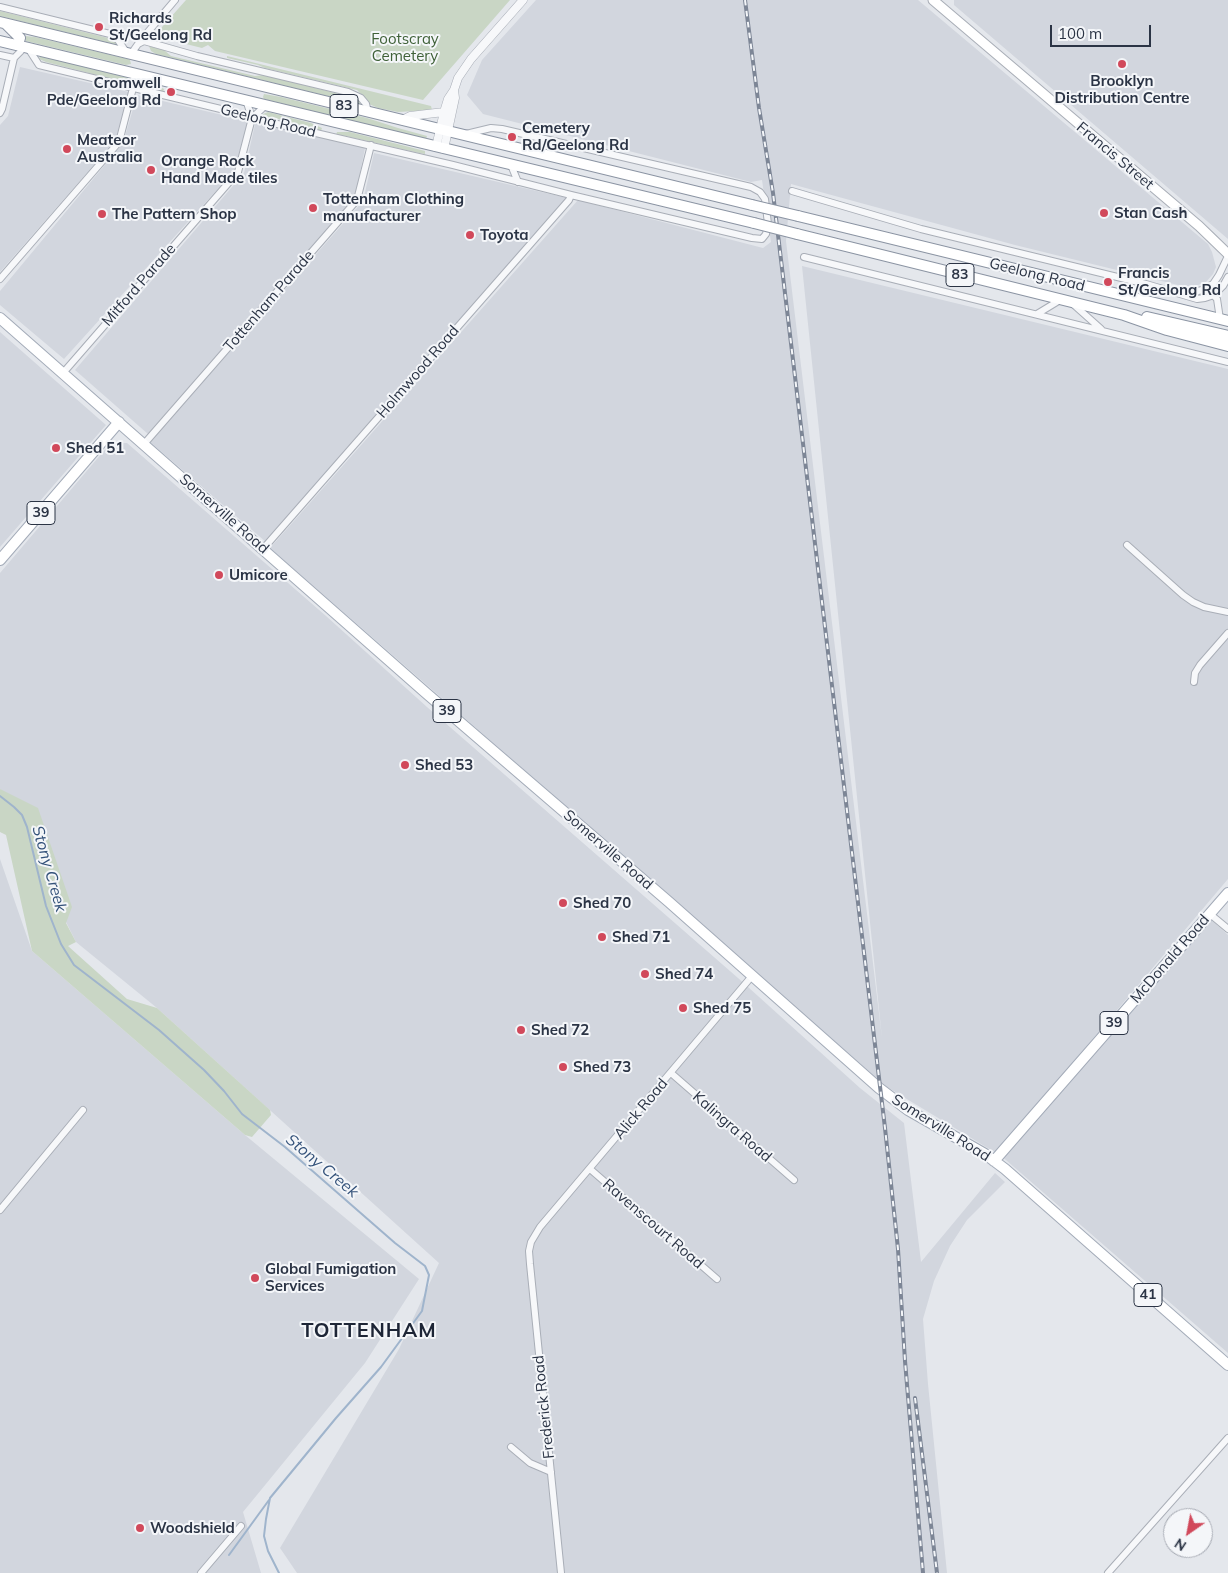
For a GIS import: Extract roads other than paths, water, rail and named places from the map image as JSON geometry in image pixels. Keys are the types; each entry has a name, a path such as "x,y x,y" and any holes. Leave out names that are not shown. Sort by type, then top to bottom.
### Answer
{"main road":[{"name":"Francis Street","path":"933,0 1215,241 1228,255"},
{"path":"3,23 20,38 23,46"},
{"name":"Geelong Road","path":"3,23 1224,320"},
{"name":"Geelong Road","path":"0,41 754,223 1124,315 1167,330 1228,346"},
{"path":"128,53 139,74"},
{"path":"139,74 145,57"},
{"path":"247,83 257,98 256,103"},
{"path":"1215,241 1228,250"},
{"path":"1124,315 1148,317 1228,336"},
{"name":"Somerville Road","path":"0,318 426,693 669,902 883,1092 908,1110 994,1160 1228,1365"},
{"name":"39","path":"0,560 119,422"},
{"name":"McDonald Road","path":"994,1160 1228,892"}],"street":[{"path":"145,57 146,46 144,41 147,33 175,0"},
{"path":"445,130 444,112 458,78 471,59 524,0"},
{"path":"0,7 111,35 120,42 128,53 144,41 197,56 348,92 361,98 366,104 368,112"},
{"path":"0,113 14,58 23,46"},
{"name":"Geelong Road","path":"23,46 39,65 252,118 756,239 762,239 767,230 765,199 760,192 751,187 496,128 463,134"},
{"path":"0,55 14,58"},
{"path":"0,279 119,142 134,88"},
{"path":"441,162 440,148 455,98 454,90"},
{"path":"252,118 256,103"},
{"path":"252,118 256,103"},
{"path":"402,120 410,116 444,112"},
{"name":"Mitford Parade","path":"62,373 238,172 252,118"},
{"name":"Tottenham Parade","path":"144,444 358,200 371,146"},
{"path":"511,165 518,182"},
{"name":"Geelong Road","path":"792,191 921,228 1199,299 1214,295 1224,320"},
{"name":"Holmwood Road","path":"263,549 569,200 571,195"},
{"path":"1185,295 1210,286 1216,280 1228,255"},
{"name":"Geelong Road","path":"804,257 1228,362"},
{"path":"1202,290 1214,295 1223,286 1228,276"},
{"name":"Geelong Road","path":"1037,314 1065,301 1102,330"},
{"path":"1127,545 1193,602 1204,607 1228,612"},
{"path":"1194,682 1195,673 1228,633"},
{"path":"1210,914 1228,929"},
{"name":"Alick Road","path":"530,1242 752,976"},
{"name":"Kalingra Road","path":"671,1074 794,1180"},
{"path":"0,1210 83,1110"},
{"name":"Ravenscourt Road","path":"590,1168 717,1279"},
{"name":"Frederick Road","path":"530,1242 530,1264 561,1573"},
{"path":"1108,1573 1228,1438"},
{"path":"511,1447 530,1463 551,1472"},
{"path":"201,1573 241,1526"}],"waterway":[{"name":"Stony Creek","path":"0,796 22,815 27,827 46,906 61,944 74,965 159,1030 204,1070 242,1114 285,1147 395,1243 425,1266 429,1275 422,1311 381,1367 270,1498 264,1536 268,1551 279,1573"},
{"path":"229,1555 269,1500"}],"railway":[{"path":"745,0 759,108 773,193 885,1128 898,1249 905,1361 923,1573"},
{"path":"915,1398 937,1573"}],"place":[{"name":"Richards St/Geelong Rd","path":"99,27"},
{"name":"Brooklyn Distribution Centre","path":"1122,64"},
{"name":"Cromwell Pde/Geelong Rd","path":"171,92"},
{"name":"Cemetery Rd/Geelong Rd","path":"512,137"},
{"name":"Meateor Australia","path":"67,149"},
{"name":"Orange Rock Hand Made tiles","path":"151,170"},
{"name":"Tottenham Clothing manufacturer","path":"313,208"},
{"name":"Stan Cash","path":"1104,213"},
{"name":"The Pattern Shop","path":"102,214"},
{"name":"Toyota","path":"470,235"},
{"name":"Francis St/Geelong Rd","path":"1108,282"},
{"name":"Shed 51","path":"56,448"},
{"name":"Umicore","path":"219,575"},
{"name":"Shed 53","path":"405,765"},
{"name":"Shed 70","path":"563,903"},
{"name":"Shed 71","path":"602,937"},
{"name":"Shed 74","path":"645,974"},
{"name":"Shed 75","path":"683,1008"},
{"name":"Shed 72","path":"521,1030"},
{"name":"Shed 73","path":"563,1067"},
{"name":"Global Fumigation Services","path":"255,1278"},
{"name":"Woodshield","path":"140,1528"}],"district":[{"name":"TOTTENHAM","path":"369,1331"}],"park label":[{"name":"Footscray Cemetery","path":"405,48"}]}
